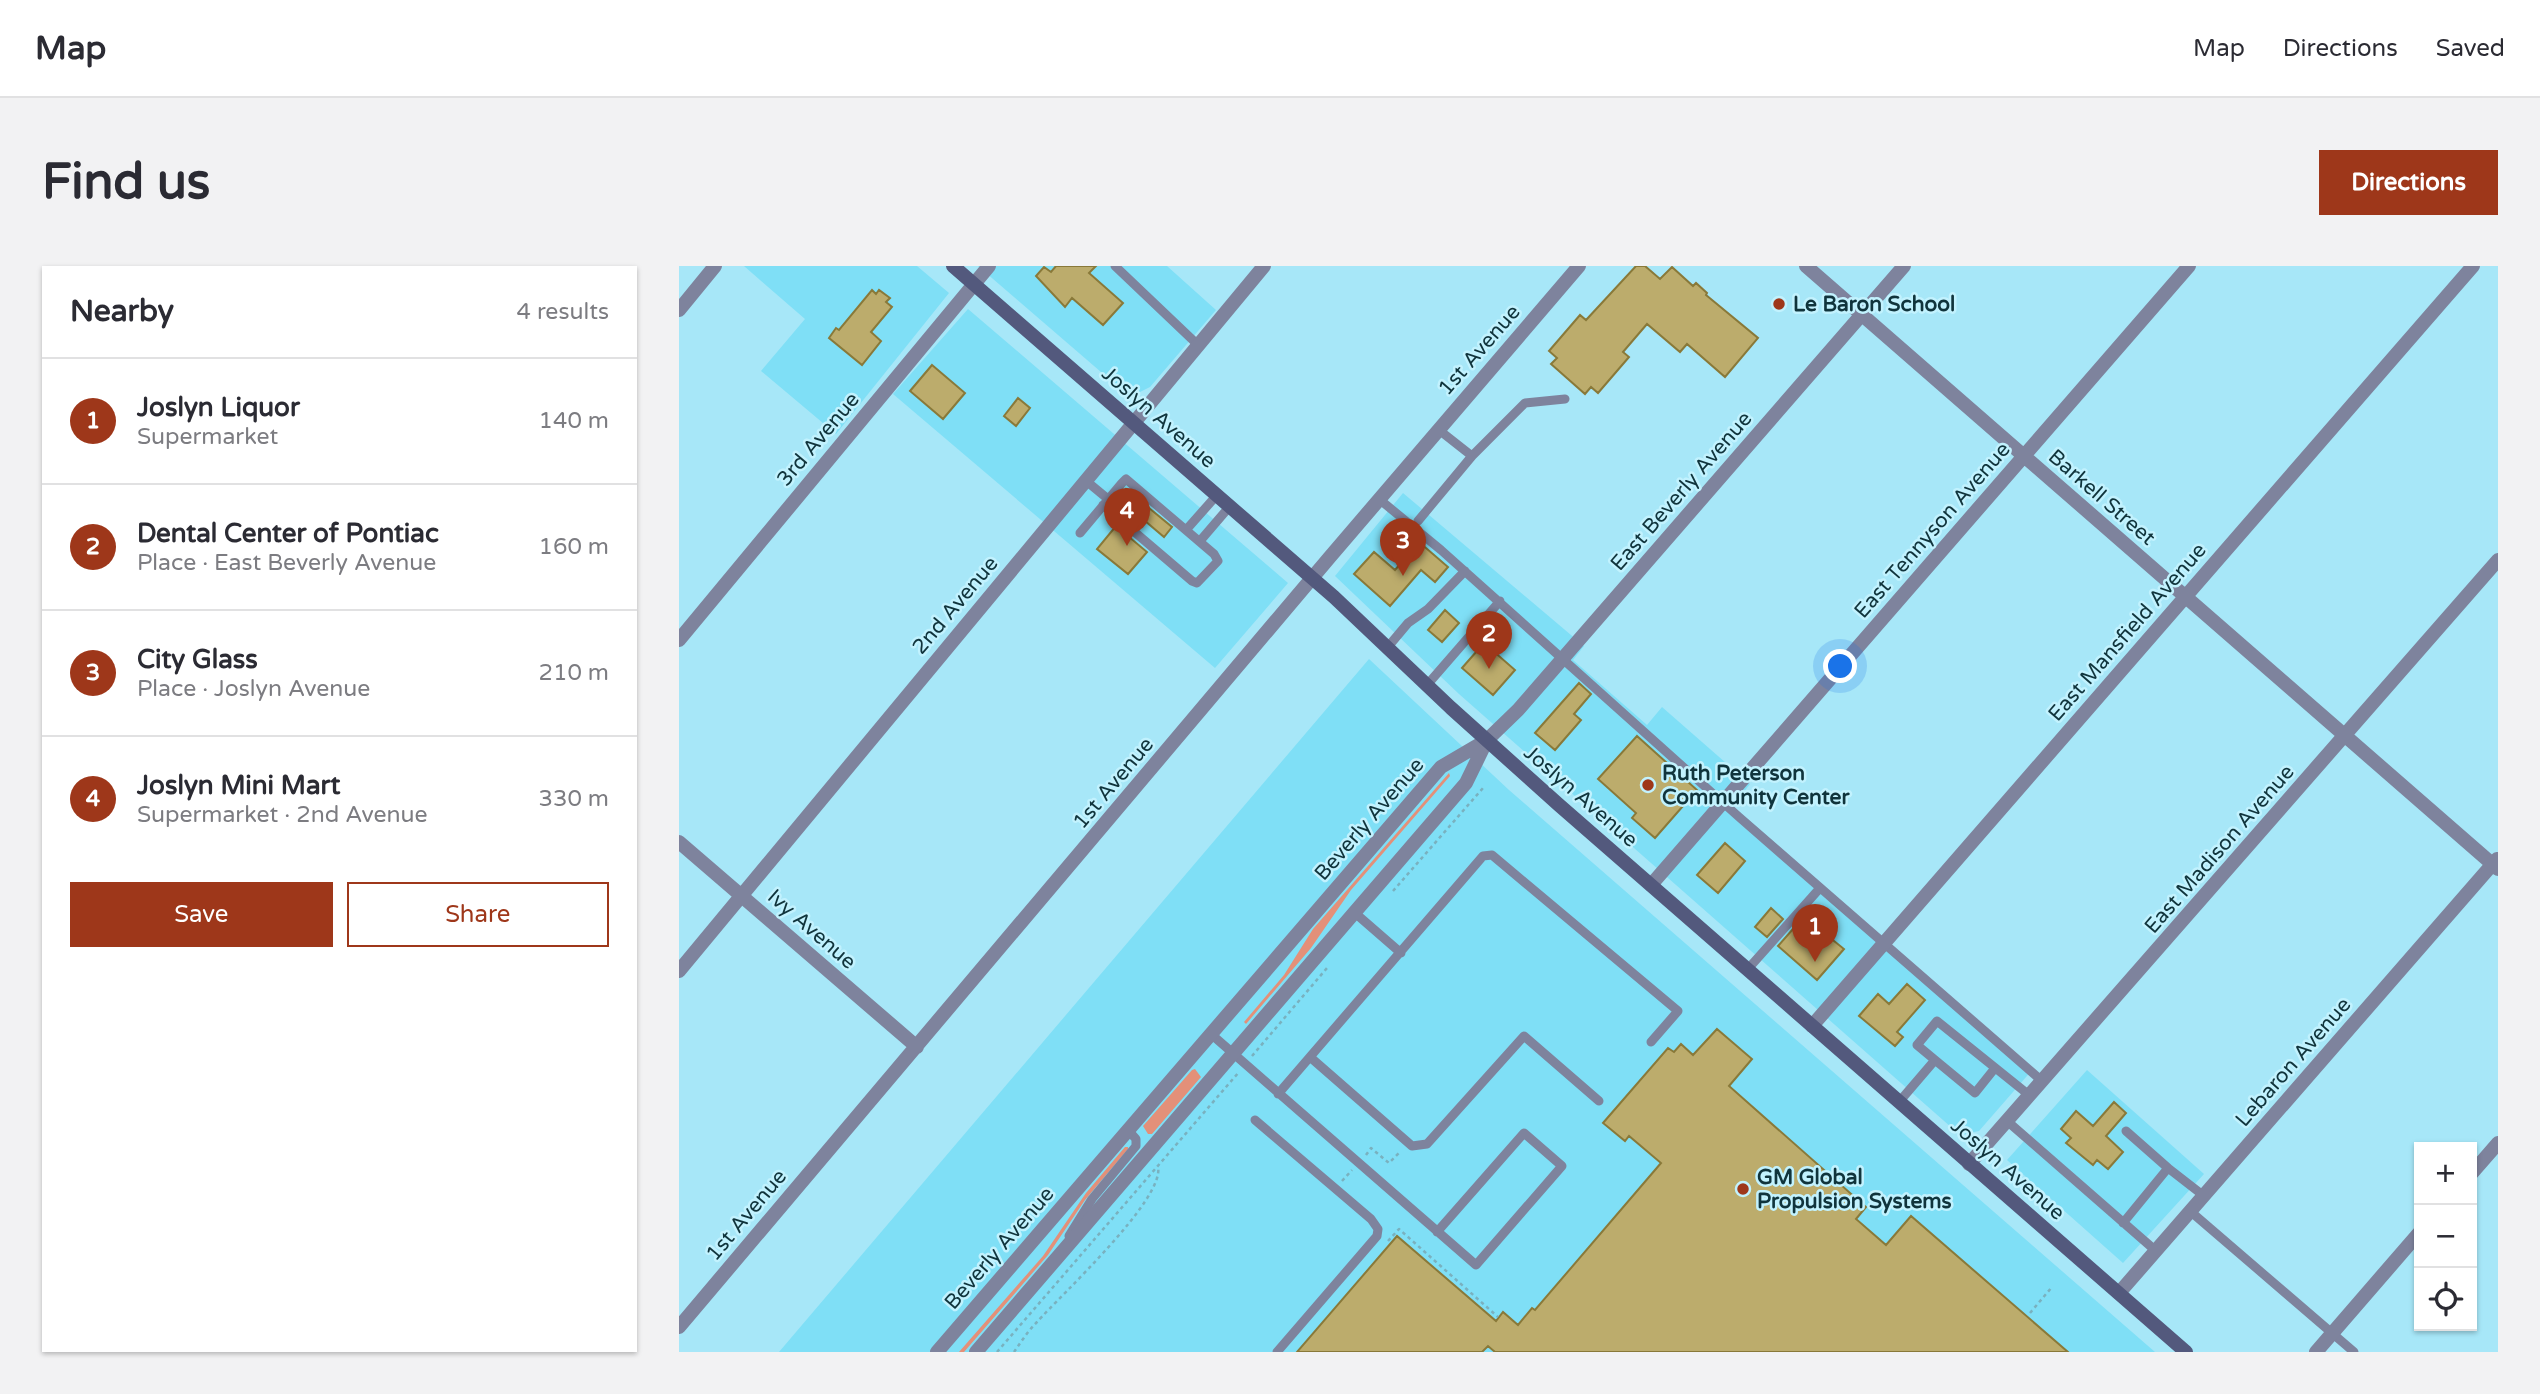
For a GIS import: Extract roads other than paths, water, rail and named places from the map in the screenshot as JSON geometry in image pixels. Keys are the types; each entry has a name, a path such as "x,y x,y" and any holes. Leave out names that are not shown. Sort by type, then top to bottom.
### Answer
{"main road":[{"name":"Joslyn Avenue","path":"953,266 1313,579 1487,740 1747,970 2186,1352"}],"street":[{"path":"679,310 715,266"},
{"name":"3rd Avenue","path":"679,640 989,266"},
{"name":"2nd Avenue","path":"679,971 1264,266"},
{"name":"1st Avenue","path":"679,1327 1579,266"},
{"name":"Barkell Street","path":"1806,266 2345,736 2496,864"},
{"name":"East Beverly Avenue","path":"1487,740 1518,710 1904,266"},
{"name":"East Tennyson Avenue","path":"1651,885 2189,266"},
{"name":"East Mansfield Avenue","path":"1812,1026 2473,266"},
{"name":"East Madison Avenue","path":"1969,1164 2498,560"},
{"path":"976,1352 1466,783 1487,740"},
{"name":"Beverly Avenue","path":"937,1352 1441,766 1487,740"},
{"name":"Ivy Avenue","path":"679,842 917,1047"},
{"name":"Lebaron Avenue","path":"2119,1293 2496,864"},
{"path":"2477,1167 2498,1143"},
{"path":"2316,1352 2414,1239"}],"lane":[{"path":"1115,266 1198,345"},
{"path":"1418,520 1472,456 1525,402 1565,400"},
{"path":"1439,430 1472,456"},
{"path":"1080,533 1105,502 1122,483 1129,480 1218,557 1218,561 1196,583 1105,502 1086,480"},
{"path":"1186,530 1217,495"},
{"path":"1379,499 1500,601 1722,803 2042,1081"},
{"path":"1200,541 1230,506"},
{"path":"1387,648 1408,623 1428,609 1465,571"},
{"path":"1427,685 1500,601"},
{"path":"1278,1094 1483,856 1492,855 1678,1011 1651,1042"},
{"path":"1747,970 1820,888"},
{"path":"1355,913 1401,953"},
{"path":"1995,1068 1975,1093 1917,1045 1937,1021 1995,1068 2029,1096"},
{"path":"1210,1034 1476,1265 1562,1166 1524,1133 1437,1231"},
{"path":"1310,1057 1412,1146 1427,1144 1524,1036 1599,1101"},
{"path":"1899,1102 1935,1060"},
{"path":"1255,1120 1371,1219 1378,1230 1377,1236 1277,1352"},
{"path":"2007,1121 2156,1251"},
{"path":"1052,1265 1092,1199 1134,1150 1136,1139 1128,1130"},
{"path":"2126,1131 2204,1196"},
{"path":"2123,1223 2168,1168"},
{"path":"2190,1211 2354,1352"}],"place":[{"name":"Le Baron School","path":"1779,304"},
{"name":"Joslyn Mini Mart","path":"1127,546"},
{"name":"City Glass","path":"1403,576"},
{"name":"Dental Center of Pontiac","path":"1489,669"},
{"name":"Ruth Peterson Community Center","path":"1648,785"},
{"name":"Joslyn Liquor","path":"1815,962"},
{"name":"GM Global Propulsion Systems","path":"1743,1189"}]}
